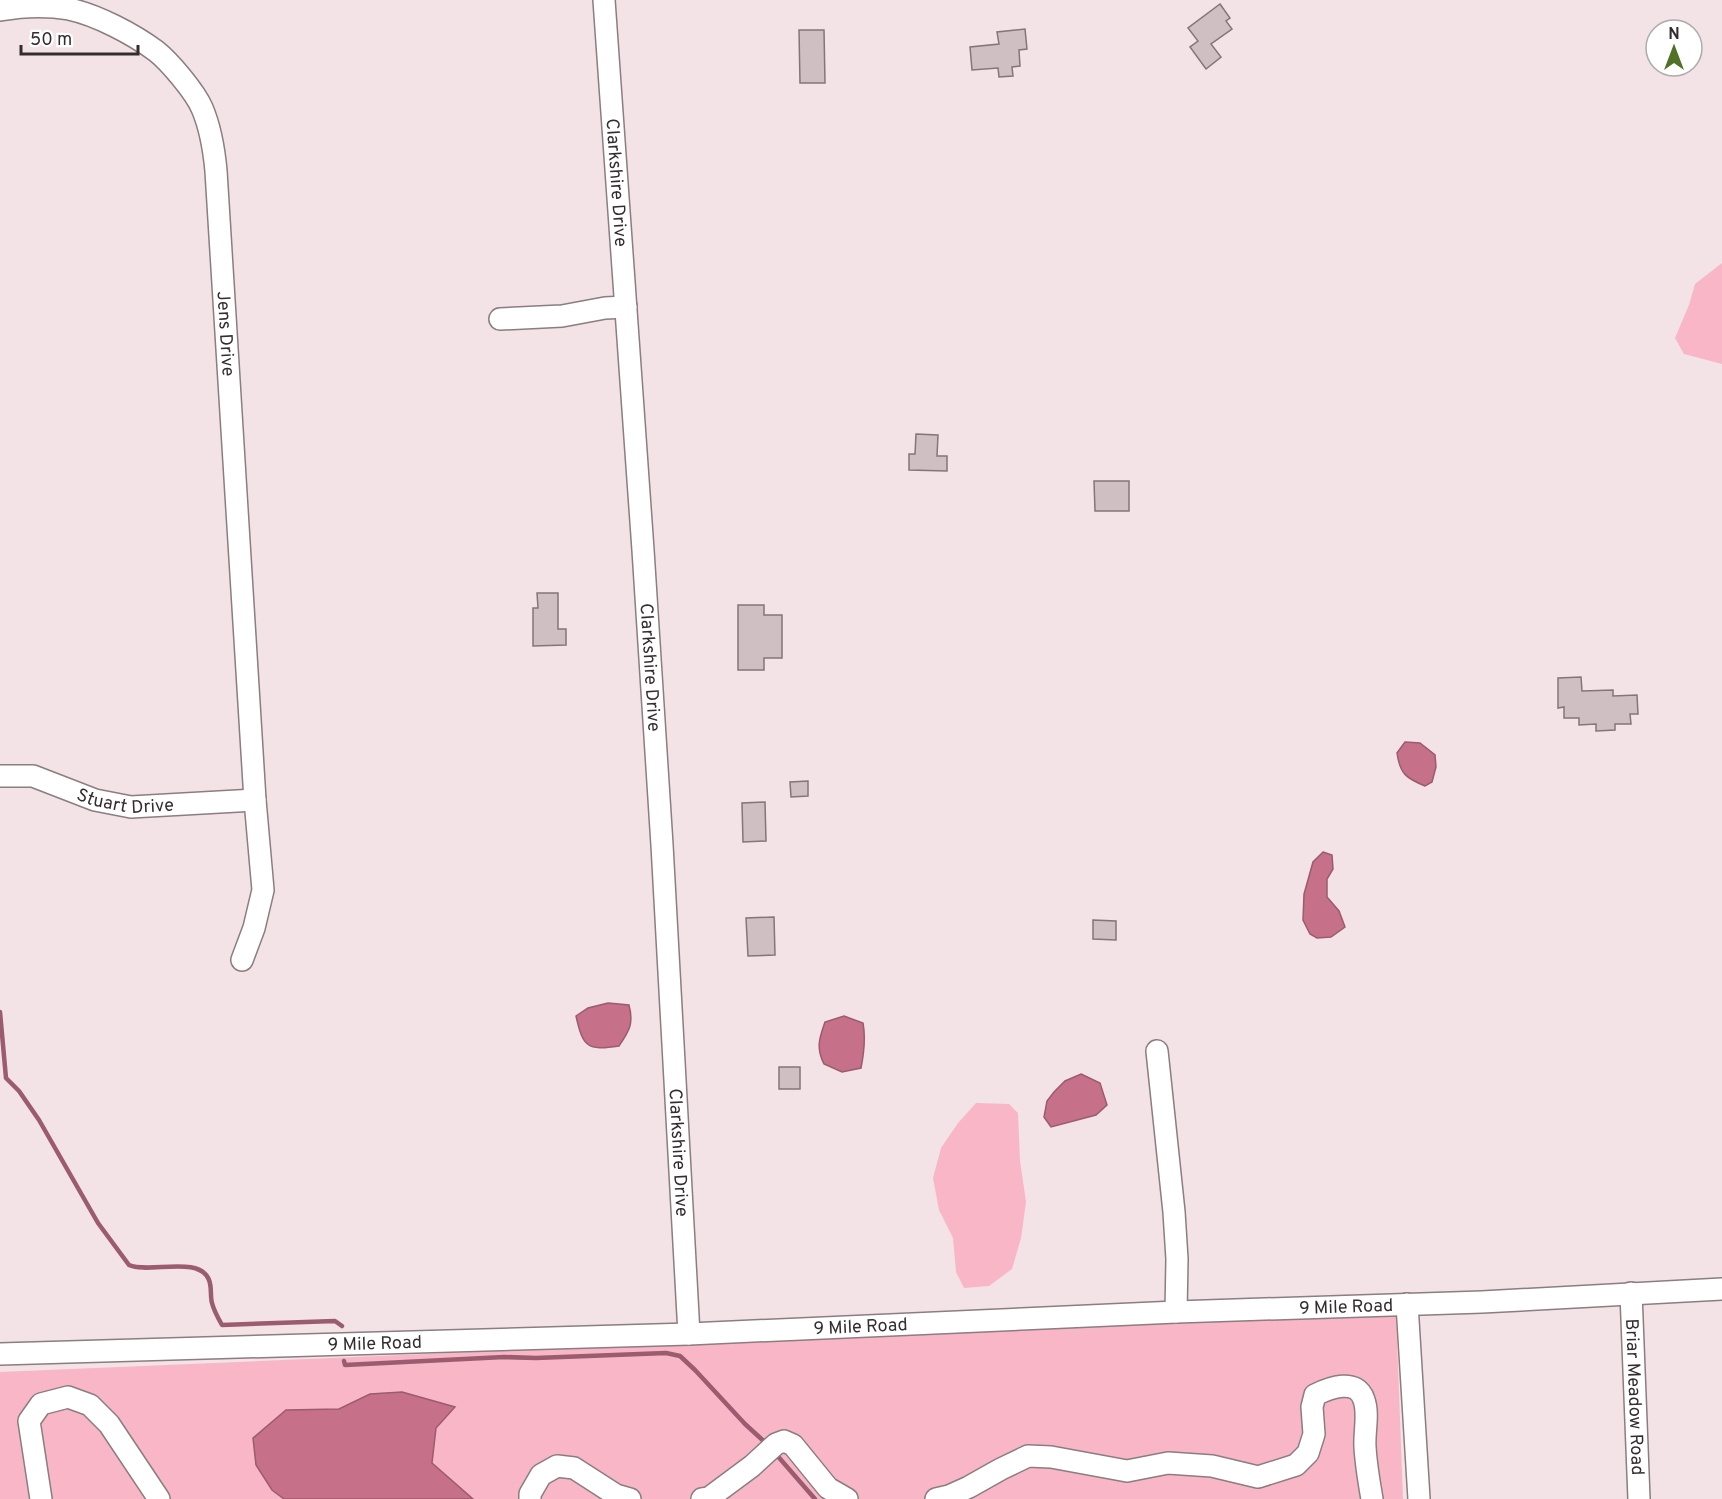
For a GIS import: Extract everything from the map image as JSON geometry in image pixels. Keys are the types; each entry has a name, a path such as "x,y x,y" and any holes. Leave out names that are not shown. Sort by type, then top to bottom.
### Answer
{"street":[{"name":"Clarkshire Drive","path":"604,0 643,538 689,1334"},
{"name":"Jens Drive","path":"0,10 43,6 71,10 128,33 157,52 183,80 201,106 212,136 255,800 263,890 254,928 242,960"},
{"path":"500,318 562,316 605,308 626,307"},
{"name":"Stuart Drive","path":"0,776 33,776 95,800 132,807 255,800"},
{"path":"1157,1051 1174,1212 1177,1259 1176,1312"},
{"name":"9 Mile Road","path":"0,1354 689,1334 1722,1289"},
{"name":"Briar Meadow Road","path":"1631,1293 1639,1499"},
{"path":"1407,1304 1419,1499"},
{"path":"936,1499 969,1487 1001,1468 1028,1456 1051,1457 1127,1471 1168,1463 1212,1466 1258,1477 1296,1465 1308,1453 1314,1434 1312,1407 1315,1395 1329,1388 1348,1386 1359,1391 1364,1400 1365,1447 1372,1499"},
{"path":"40,1499 29,1421 41,1404 68,1397 90,1405 109,1424 159,1499"},
{"path":"702,1499 709,1498 784,1441 793,1445 828,1488 848,1499"},
{"path":"530,1499 530,1494 541,1475 557,1466 574,1468 616,1495 630,1499"}],"shaded area":[{"path":"1722,263 1722,364 1684,354 1675,338 1695,284"},
{"path":"1405,742 1420,743 1435,755 1436,767 1432,782 1425,786 1409,778 1402,771 1397,753"},
{"path":"1323,852 1332,855 1333,869 1327,879 1327,897 1339,911 1345,927 1331,937 1317,938 1310,934 1303,920 1304,894 1313,862"},
{"path":"608,1003 629,1005 630,1027 619,1046 593,1047 584,1040 576,1016 588,1008"},
{"path":"844,1016 863,1023 864,1051 861,1068 842,1072 824,1064 819,1043 825,1022"},
{"path":"1081,1074 1100,1083 1107,1105 1096,1115 1051,1127 1044,1117 1047,1101 1065,1081"},
{"path":"976,1103 1009,1104 1018,1113 1020,1161 1026,1202 1021,1238 1012,1269 989,1286 964,1288 956,1272 953,1238 939,1210 933,1178 941,1148 958,1123"},
{"path":"1396,1313 1403,1499 0,1499 0,1372"},
{"path":"402,1392 455,1407 436,1428 432,1463 473,1499 284,1499 272,1490 256,1465 253,1438 286,1410 339,1409 370,1394"}],"building":[{"path":"1220,4 1230,18 1226,21 1232,29 1211,44 1221,57 1206,69 1190,47 1198,41 1188,28"},
{"path":"1025,29 1027,49 1019,50 1020,66 1012,67 1013,76 999,77 998,68 972,70 970,47 999,44 997,32"},
{"path":"799,30 824,30 825,83 800,83"},
{"path":"916,434 938,435 937,456 947,456 947,471 909,470 909,454 915,454"},
{"path":"1094,481 1129,481 1129,511 1095,511"},
{"path":"537,593 558,593 558,629 566,629 566,645 533,646 533,608 538,608"},
{"path":"738,605 764,605 764,615 782,615 782,658 764,658 764,670 738,670"},
{"path":"1581,677 1582,691 1613,690 1613,696 1637,695 1638,714 1630,714 1631,724 1615,724 1615,730 1596,731 1596,724 1579,725 1579,718 1564,718 1564,707 1558,708 1558,678"},
{"path":"808,781 808,796 791,797 790,782"},
{"path":"765,802 766,841 743,842 742,803"},
{"path":"774,917 775,955 748,956 746,918"},
{"path":"1093,920 1116,921 1116,940 1093,939"},
{"path":"779,1067 800,1067 800,1089 779,1089"}],"waterway":[{"path":"0,1012 6,1078 19,1091 39,1120 98,1223 129,1265 148,1268 173,1266 195,1268 204,1273 209,1280 211,1300 222,1325 335,1321 342,1326"},
{"path":"344,1361 345,1365 504,1357 666,1353 680,1356 768,1445"},
{"path":"775,1453 815,1499"}]}
